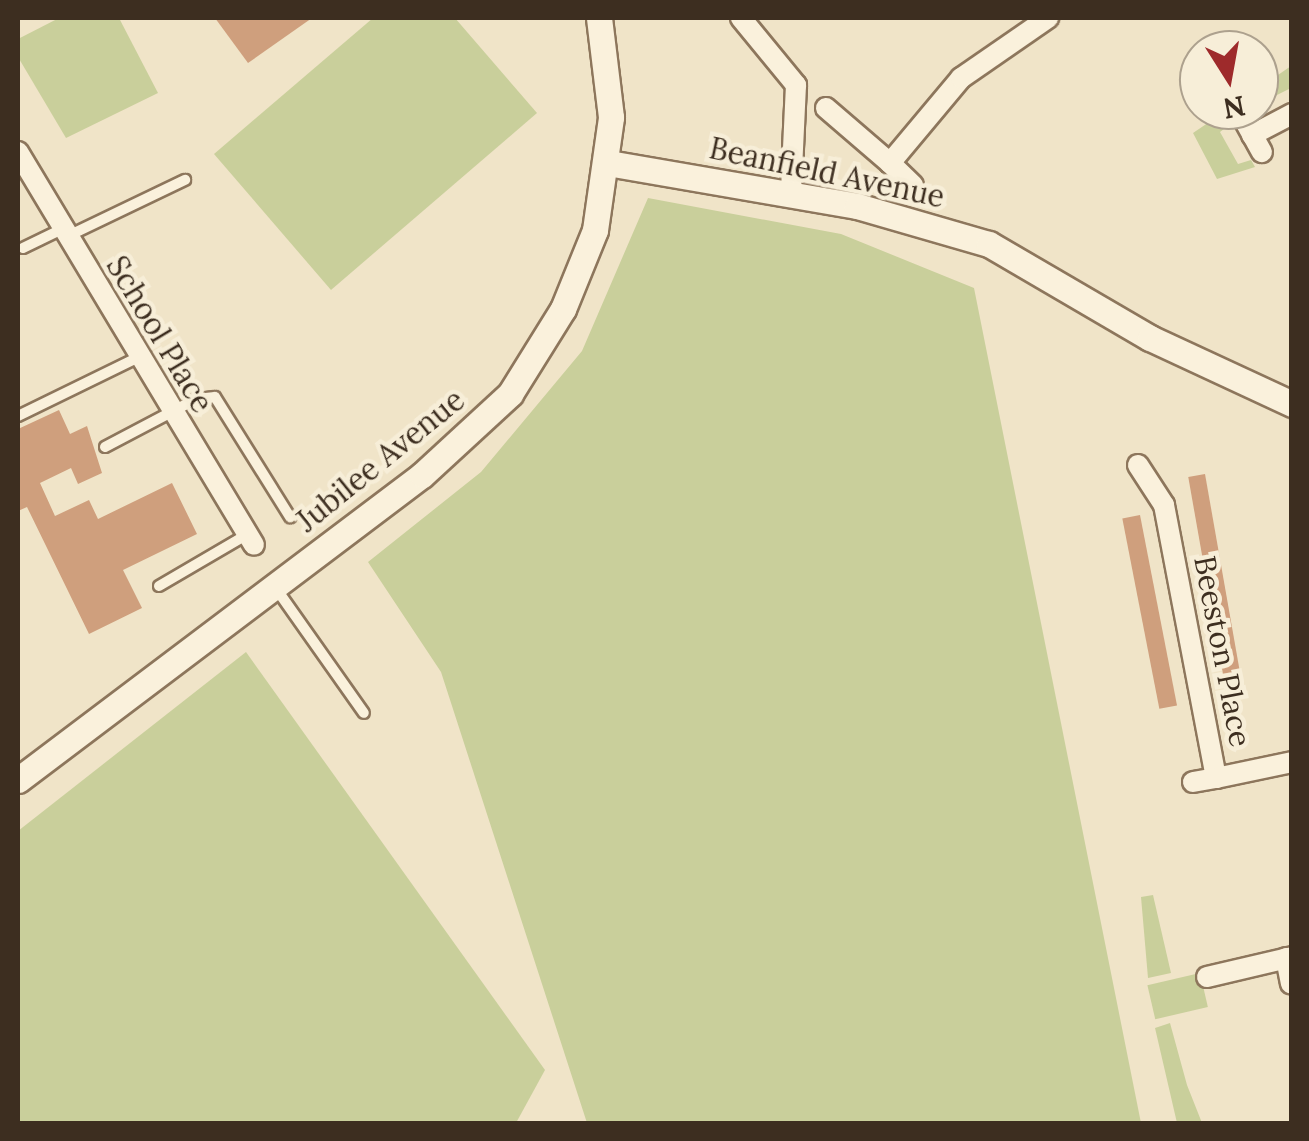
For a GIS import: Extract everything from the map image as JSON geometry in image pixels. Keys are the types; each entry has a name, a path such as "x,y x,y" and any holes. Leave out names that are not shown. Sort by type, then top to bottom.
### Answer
{"street":[{"name":"Jubilee Avenue","path":"18,780 422,475 510,394 582,268 608,163 609,66 599,18"},
{"path":"740,18 796,85 791,192"},
{"path":"890,163 961,78 1048,18"},
{"path":"826,108 913,185"},
{"path":"1252,135 1292,114"},
{"name":"School Place","path":"18,152 138,358 251,540"},
{"name":"Beanfield Avenue","path":"608,163 791,192 989,244 1150,338 1292,404"},
{"name":"Beeston Place","path":"1138,466 1164,505 1216,778 1292,762"},
{"path":"1193,782 1216,778"},
{"path":"1206,977 1289,958 1291,984"}],"lane":[{"path":"24,248 184,180"},
{"path":"18,416 138,358"},
{"path":"104,448 203,396 219,400 290,517"},
{"path":"159,586 251,540"},
{"path":"274,584 364,713"}],"green space":[{"path":"59,18 119,18 158,93 66,138 18,57 18,39"},
{"path":"373,18 455,18 537,113 331,290 214,154"},
{"path":"1291,66 1291,88 1279,94 1279,74"},
{"path":"1223,130 1220,132 1238,164 1251,160 1255,167 1217,179 1193,133"},
{"path":"648,198 841,234 974,288 1141,1123 587,1123 441,672 368,562 481,472 582,351"},
{"path":"246,652 545,1070 516,1123 18,1123 18,831"},
{"path":"1153,895 1171,973 1148,978 1141,897"},
{"path":"1200,973 1208,1007 1155,1019 1147,985"},
{"path":"1170,1023 1202,1123 1177,1123 1155,1028"}],"building":[{"path":"215,18 312,18 248,63"},
{"path":"59,410 70,434 87,426 102,473 78,484 71,468 40,483 55,516 89,500 98,519 172,483 197,534 123,570 142,608 89,634 27,507 18,511 18,429"},
{"path":"1205,474 1243,690 1226,693 1188,477"},
{"path":"1140,515 1177,705 1159,709 1122,518"}]}
